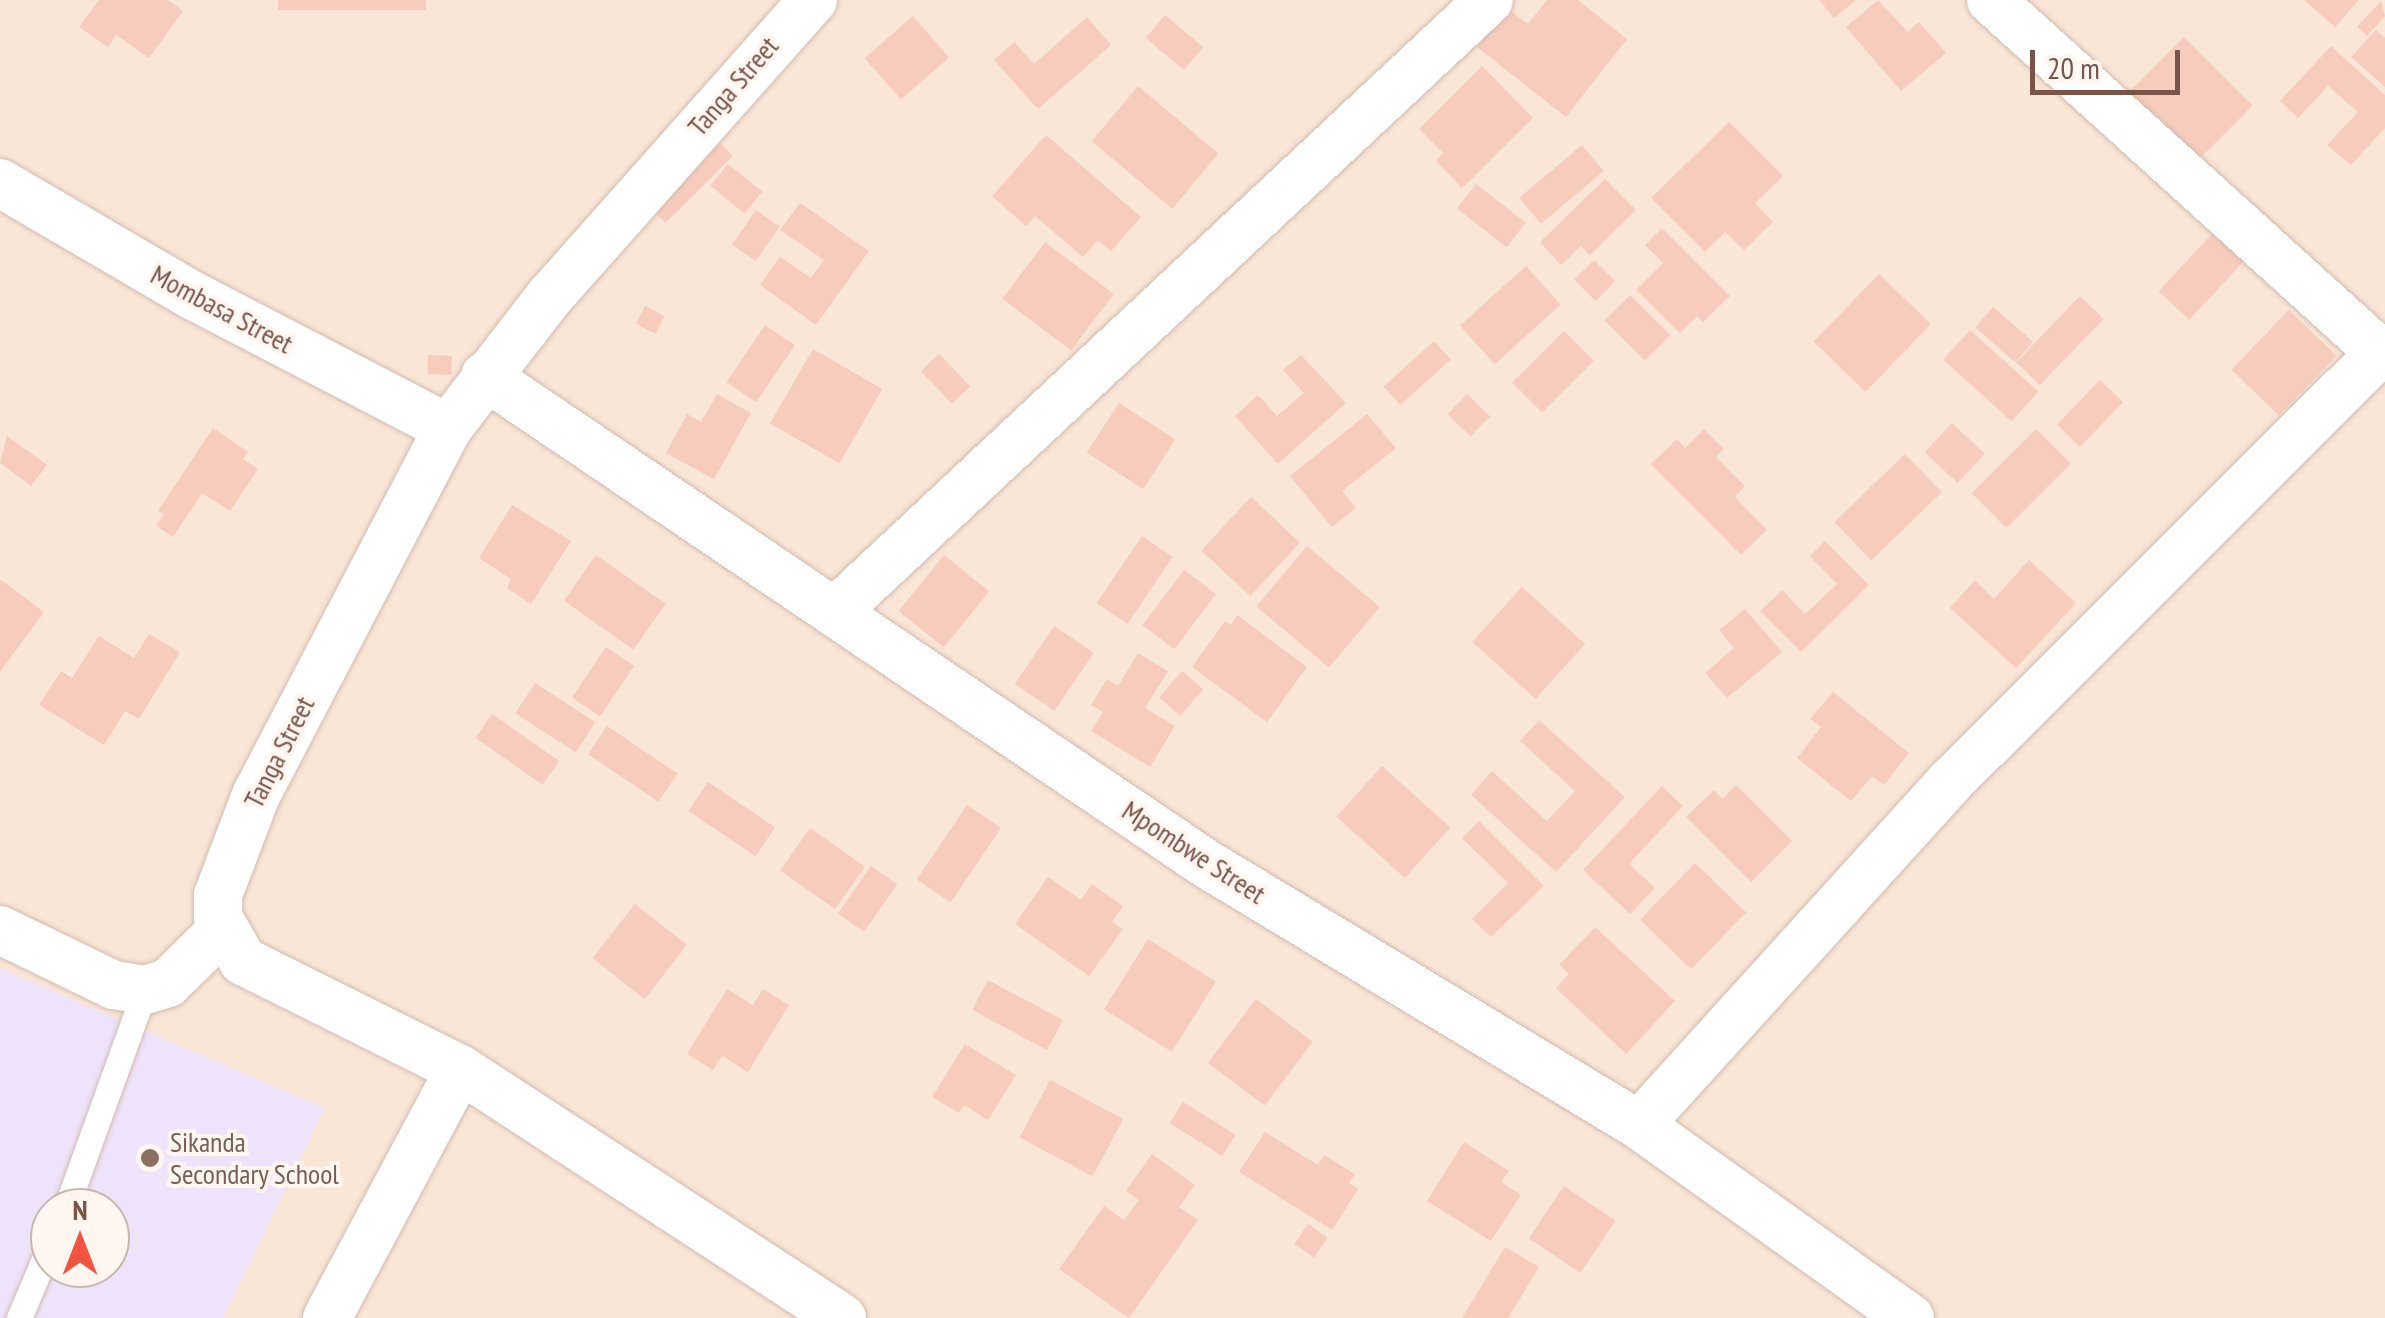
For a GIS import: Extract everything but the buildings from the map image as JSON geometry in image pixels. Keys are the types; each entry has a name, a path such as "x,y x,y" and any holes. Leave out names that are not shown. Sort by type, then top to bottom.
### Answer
{"street":[{"path":"838,608 1489,0"},
{"path":"1639,1125 1952,780 2382,355 1991,0"},
{"name":"Tanga Street","path":"222,930 218,895 256,794 448,428 485,376 787,6"},
{"name":"Mombasa Street","path":"0,183 192,295 448,428"},
{"name":"Mpombwe Street","path":"485,376 838,608 1205,863 1639,1125 1910,1318"},
{"path":"0,930 114,985 145,990 168,983 222,930 242,960 274,980 460,1070 842,1318"},
{"path":"327,1318 460,1070"}],"lane":[{"path":"73,1188 145,990"},
{"path":"19,1318 32,1288"}],"shaded area":[{"path":"0,0 2385,0 2385,1318 0,1318"},
{"name":"Sikanda Secondary School","path":"0,968 325,1108 223,1318 0,1318"}],"place":[{"name":"Sikanda Secondary School","path":"150,1158"}]}
